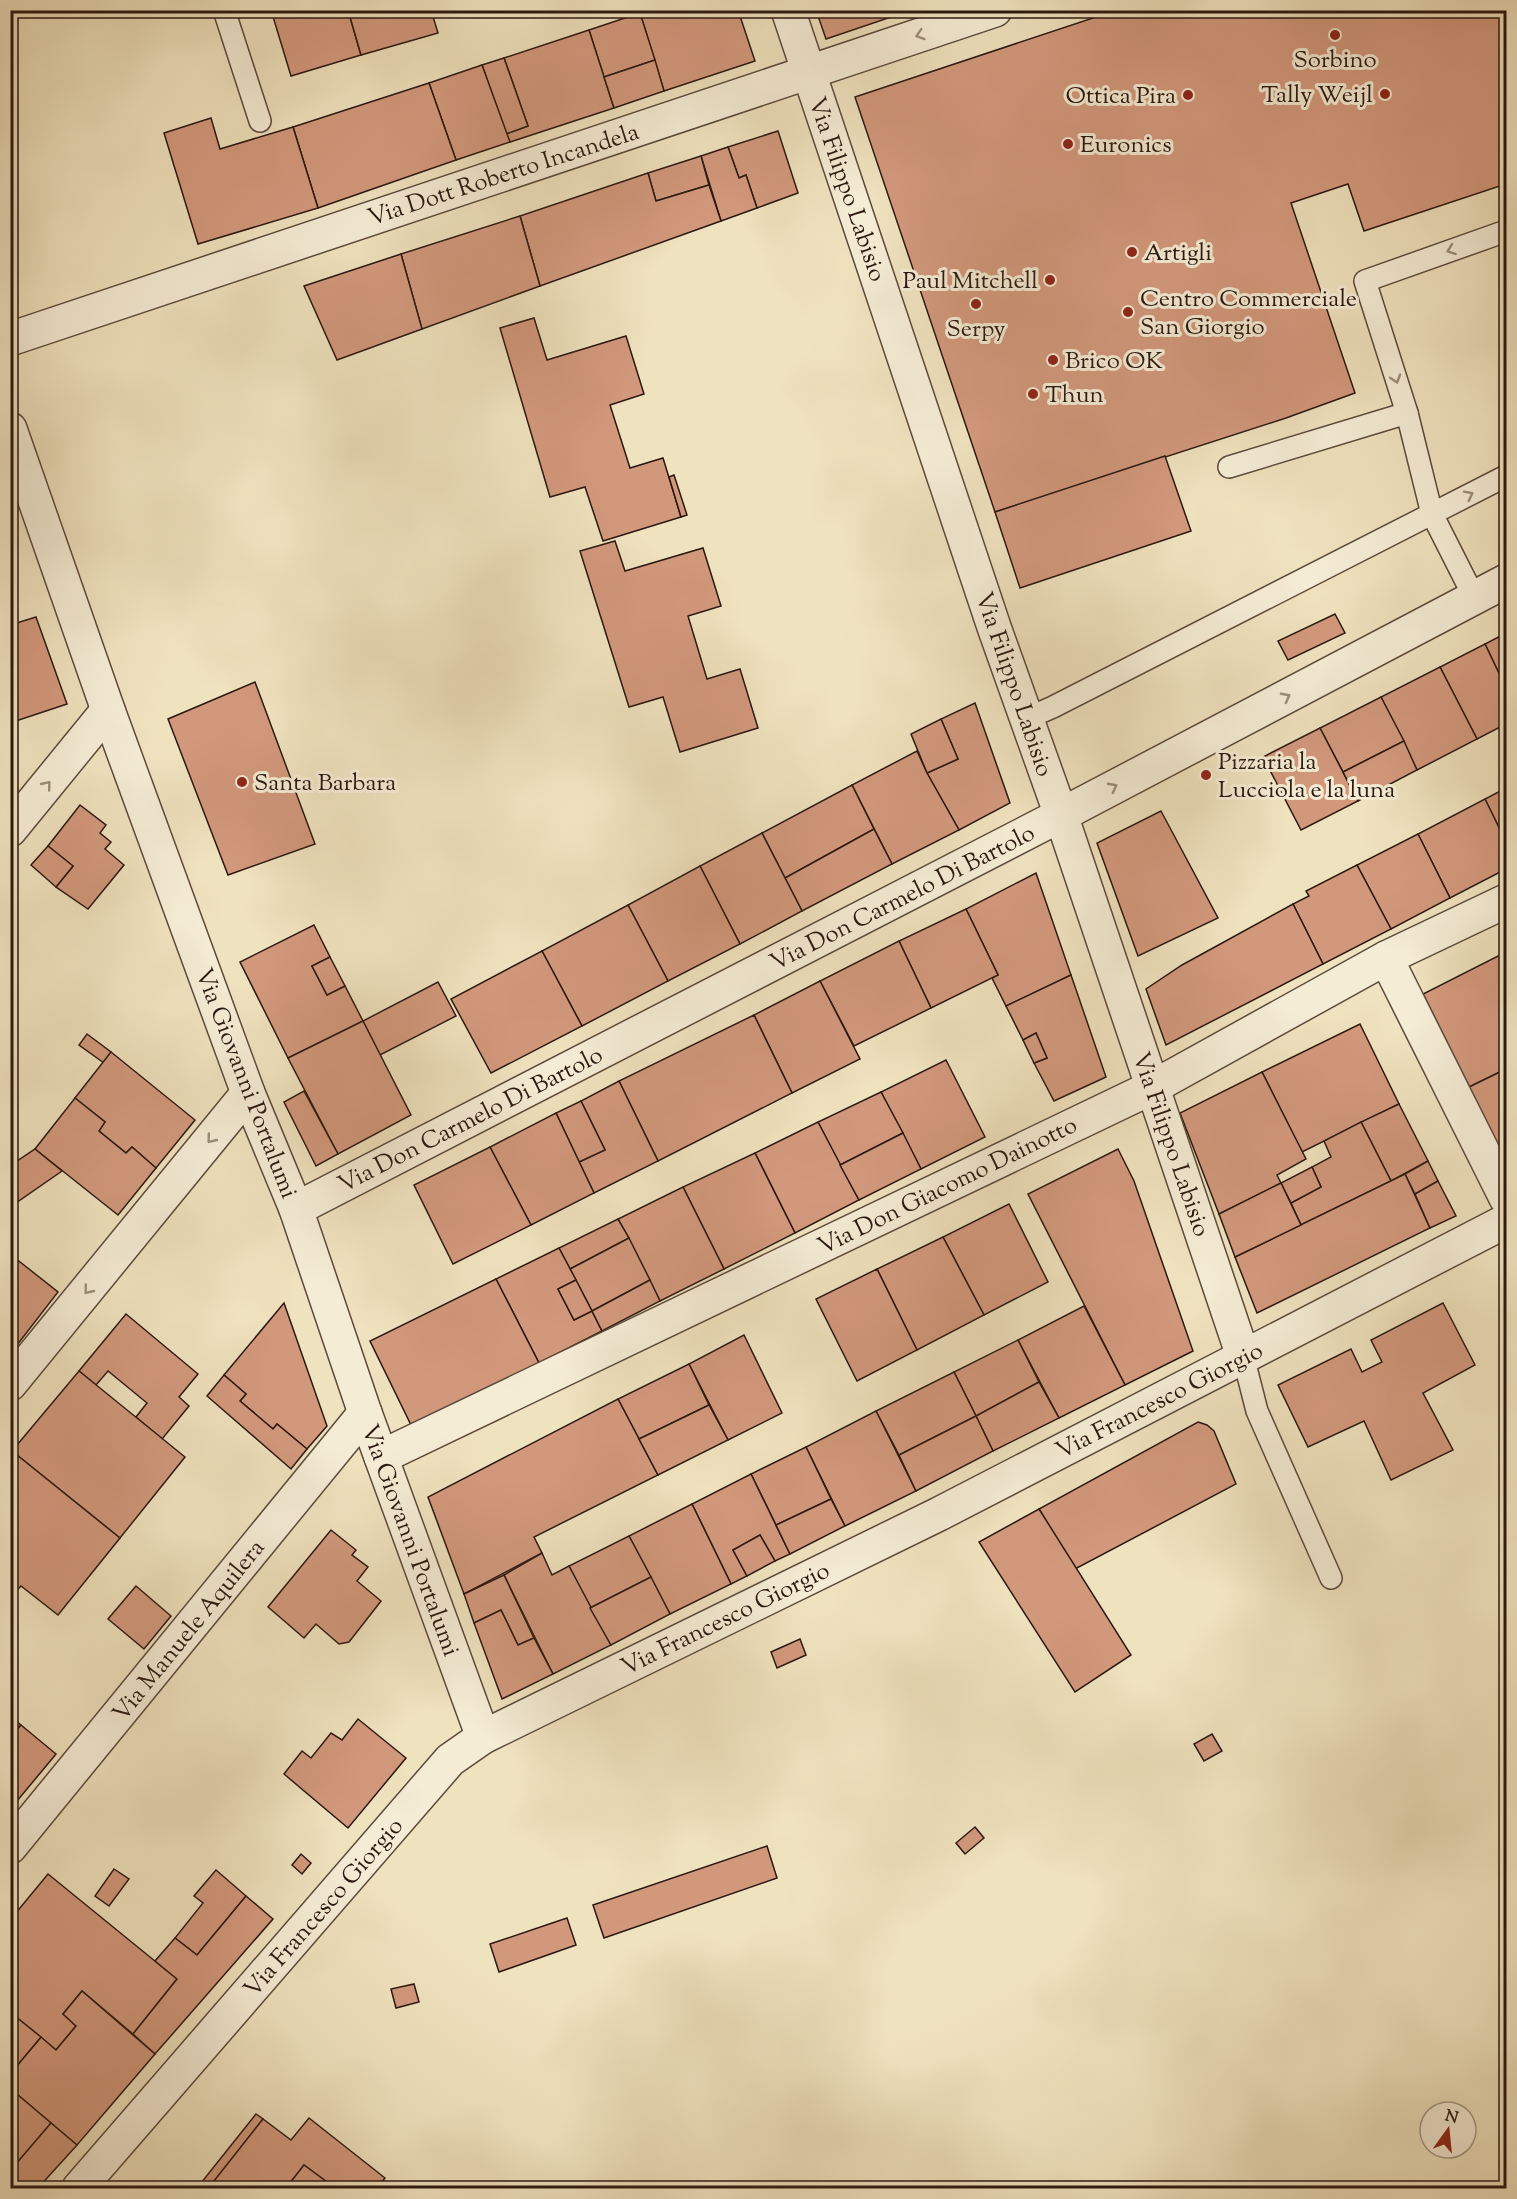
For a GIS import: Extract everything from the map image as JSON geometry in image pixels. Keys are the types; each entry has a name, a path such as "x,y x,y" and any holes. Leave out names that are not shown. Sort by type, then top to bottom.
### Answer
{"street":[{"name":"Via Filippo Labisio","path":"788,10 994,627 1028,718 1243,1356"},
{"name":"Via Dott Roberto Incandela","path":"10,339 995,10"},
{"name":"Via Giovanni Portalumi","path":"10,429 108,710 248,1094 296,1209 364,1413 483,1737"},
{"name":"Via Don Carmelo Di Bartolo","path":"296,1209 1061,815 1506,581"},
{"path":"10,830 108,710"},
{"name":"Via Don Giacomo Dainotto","path":"381,1457 1153,1087 1386,958 1506,901"},
{"path":"1386,958 1506,1198"},
{"path":"10,1384 248,1094"},
{"name":"Via Francesco Giorgio","path":"79,2188 450,1760 483,1737 939,1514 1506,1221"},
{"name":"Via Manuele Aquilera","path":"10,1847 364,1413"}],"lane":[{"path":"224,10 260,121"},
{"path":"1474,597 1432,514 1407,413 1365,281 1506,231"},
{"path":"1229,467 1407,413"},
{"path":"1028,718 1064,702 1506,476"},
{"path":"1243,1356 1257,1411 1331,1578"}],"building":[{"path":"271,10 348,10 361,55 291,76"},
{"path":"348,10 431,10 438,33 361,55"},
{"path":"646,10 738,10 755,61 664,91 640,13"},
{"path":"816,10 906,10 906,12 826,39"},
{"name":"Centro Commerciale San Giorgio","path":"1117,10 1506,10 1506,184 1364,231 1348,184 1291,203 1355,393 1286,418 995,512 855,97"},
{"path":"640,13 655,60 604,77 589,30"},
{"path":"589,30 614,108 510,142 506,134 528,126 504,58"},
{"path":"504,58 528,126 506,134 482,65"},
{"path":"655,60 664,91 614,108 604,77"},
{"path":"482,65 510,142 456,160 429,83"},
{"path":"429,83 456,160 318,208 293,127"},
{"path":"211,118 220,149 293,127 318,208 198,244 164,133"},
{"path":"778,131 798,193 757,208 746,175 739,178 728,147"},
{"path":"728,147 739,178 746,175 757,208 721,221 701,156"},
{"path":"701,156 709,185 656,201 648,173"},
{"path":"648,173 656,201 709,185 721,221 540,286 520,216"},
{"path":"520,216 540,286 422,329 401,254"},
{"path":"401,254 422,329 337,360 304,286"},
{"path":"534,318 547,360 626,336 644,394 610,405 630,468 663,458 681,517 603,541 585,487 550,497 500,328"},
{"path":"1165,456 1191,531 1020,588 995,512"},
{"path":"674,475 687,515 681,517 669,477"},
{"path":"615,541 625,571 703,548 721,606 688,616 707,679 740,669 758,728 680,752 663,697 629,707 580,551"},
{"path":"1335,614 1345,633 1288,660 1278,641"},
{"path":"36,617 67,704 10,723 10,625"},
{"path":"1506,633 1506,688 1485,644"},
{"path":"1485,644 1506,688 1506,724 1477,739 1440,667"},
{"path":"1440,667 1477,739 1417,770 1381,697"},
{"name":"Santa Barbara","path":"255,682 315,844 228,875 168,719"},
{"path":"1381,697 1404,741 1343,772 1320,728"},
{"path":"975,703 1010,803 959,830 927,773 958,759 941,719"},
{"path":"941,719 958,759 927,773 911,734"},
{"path":"1320,728 1358,801 1301,830 1263,757"},
{"path":"1404,741 1417,770 1358,801 1343,772"},
{"path":"917,751 959,830 892,864 852,785"},
{"path":"852,785 874,829 785,878 762,833"},
{"path":"1506,788 1506,842 1485,799"},
{"path":"1485,799 1506,842 1506,869 1450,898 1418,834"},
{"path":"80,805 106,825 100,833 111,842 105,849 124,865 88,909 56,887 73,866 48,846"},
{"path":"1161,811 1218,918 1138,956 1097,843"},
{"path":"874,829 892,864 802,911 785,878"},
{"path":"762,833 802,911 740,944 700,866"},
{"path":"1418,834 1450,898 1391,929 1357,865"},
{"path":"48,846 73,866 56,887 31,865"},
{"path":"1357,865 1391,929 1323,964 1293,904 1309,896 1306,891"},
{"path":"700,866 740,944 668,981 628,905"},
{"path":"1036,873 1071,975 1006,1006 992,978 998,975 966,909"},
{"path":"1293,904 1323,964 1166,1045 1146,989 1182,965"},
{"path":"628,905 668,981 582,1026 542,951"},
{"path":"966,909 998,975 931,1008 899,941"},
{"path":"314,925 330,957 312,966 327,995 345,986 363,1021 288,1058 240,962"},
{"path":"899,941 931,1008 854,1046 820,981"},
{"path":"542,951 582,1026 491,1073 451,999"},
{"path":"1506,952 1506,1069 1469,1087 1423,994"},
{"path":"330,957 345,986 327,995 312,966"},
{"path":"1071,975 1106,1077 1054,1101 1034,1063 1047,1058 1036,1033 1023,1040 1006,1006"},
{"path":"820,981 860,1059 792,1093 754,1015"},
{"path":"438,982 456,1016 380,1055 363,1021"},
{"path":"754,1015 792,1093 658,1161 619,1081"},
{"path":"363,1021 411,1115 338,1154 288,1058"},
{"path":"1360,1024 1399,1104 1302,1152 1262,1072"},
{"path":"1036,1033 1047,1058 1034,1063 1023,1040"},
{"path":"87,1034 111,1052 104,1063 79,1045"},
{"path":"111,1052 195,1120 156,1168 132,1147 126,1153 99,1131 105,1122 75,1098"},
{"path":"946,1060 985,1137 921,1169 881,1092"},
{"path":"1506,1069 1506,1146 1500,1149 1469,1087"},
{"path":"1262,1072 1306,1159 1277,1175 1281,1183 1219,1214 1180,1113"},
{"path":"619,1081 658,1161 594,1193 579,1162 605,1150 581,1101"},
{"path":"304,1091 338,1154 316,1166 284,1102"},
{"path":"881,1092 903,1133 840,1165 818,1122"},
{"path":"75,1098 105,1122 99,1131 126,1153 132,1147 156,1168 118,1215 35,1149"},
{"path":"581,1101 605,1150 579,1162 556,1113"},
{"path":"1399,1104 1428,1161 1391,1181 1361,1122"},
{"path":"556,1113 594,1193 531,1225 490,1147"},
{"path":"818,1122 859,1200 795,1233 755,1153"},
{"path":"1361,1122 1391,1181 1301,1225 1291,1203 1321,1187 1312,1167 1331,1157 1324,1141"},
{"path":"903,1133 921,1169 859,1200 840,1165"},
{"path":"490,1147 531,1225 453,1264 414,1185"},
{"path":"35,1149 62,1171 10,1207 10,1166"},
{"path":"1118,1149 1134,1181 1193,1351 1125,1385 1028,1194"},
{"path":"755,1153 795,1233 724,1269 683,1187"},
{"path":"1428,1161 1438,1181 1415,1194 1405,1174"},
{"path":"1312,1167 1321,1187 1291,1203 1281,1183"},
{"path":"1405,1174 1430,1228 1257,1313 1235,1257"},
{"path":"1438,1181 1456,1216 1430,1228 1415,1194"},
{"path":"1281,1183 1301,1225 1235,1257 1219,1214"},
{"path":"683,1187 724,1269 660,1301 618,1219"},
{"path":"1009,1204 1048,1282 984,1315 943,1237"},
{"path":"618,1219 629,1238 570,1269 559,1248"},
{"path":"943,1237 984,1315 917,1350 877,1269"},
{"path":"629,1238 650,1280 592,1311 570,1269"},
{"path":"559,1248 576,1280 558,1289 574,1320 592,1311 602,1331 539,1363 496,1279"},
{"path":"10,1254 58,1292 10,1354"},
{"path":"877,1269 917,1350 857,1381 816,1299"},
{"path":"496,1279 539,1363 412,1427 370,1341"},
{"path":"576,1280 592,1311 574,1320 558,1289"},
{"path":"650,1280 660,1301 602,1331 592,1311"},
{"path":"284,1303 327,1426 307,1449 277,1424 273,1429 240,1401 246,1394 224,1375"},
{"path":"1443,1303 1475,1365 1423,1393 1453,1450 1391,1480 1364,1421 1308,1447 1278,1385 1351,1349 1362,1372 1382,1362 1371,1340"},
{"path":"1084,1306 1125,1385 1059,1418 1018,1340"},
{"path":"126,1314 198,1374 179,1397 189,1406 162,1439 136,1417 147,1403 108,1371 96,1385 79,1371"},
{"path":"744,1335 782,1413 728,1440 689,1364"},
{"path":"1018,1340 1039,1382 976,1416 954,1372"},
{"path":"689,1364 709,1405 639,1439 618,1399"},
{"path":"79,1371 185,1457 120,1538 12,1451"},
{"path":"954,1372 976,1416 899,1455 876,1411"},
{"path":"224,1375 246,1394 240,1401 273,1429 277,1424 307,1449 291,1469 207,1396"},
{"path":"1039,1382 1059,1418 993,1451 976,1416"},
{"path":"618,1399 658,1475 534,1537 542,1553 464,1594 428,1497"},
{"path":"709,1405 728,1440 658,1475 639,1439"},
{"path":"876,1411 916,1491 845,1526 806,1447"},
{"path":"976,1416 993,1451 916,1491 899,1455"},
{"path":"1198,1422 1214,1431 1236,1484 1075,1569 1039,1509"},
{"path":"806,1447 831,1499 776,1525 751,1474"},
{"path":"12,1451 120,1538 58,1615 21,1586 17,1590 10,1585 10,1453"},
{"path":"751,1474 790,1554 775,1561 760,1535 733,1550 747,1576 731,1584 692,1504"},
{"path":"831,1499 845,1526 790,1554 776,1525"},
{"path":"692,1504 731,1584 670,1614 629,1536"},
{"path":"1039,1509 1131,1655 1075,1692 979,1542"},
{"path":"331,1530 356,1550 352,1555 368,1567 357,1581 381,1601 349,1642 339,1644 316,1624 304,1638 268,1607"},
{"path":"760,1535 775,1561 747,1576 733,1550"},
{"path":"629,1536 651,1577 590,1608 569,1566"},
{"path":"542,1553 552,1575 569,1566 611,1645 553,1674 504,1575"},
{"path":"504,1575 534,1638 518,1645 501,1610 474,1623 464,1594"},
{"path":"651,1577 670,1614 611,1645 590,1608"},
{"path":"136,1586 171,1616 144,1649 108,1619"},
{"path":"501,1610 518,1645 534,1638 553,1674 502,1699 474,1623"},
{"path":"800,1639 806,1655 777,1668 771,1652"},
{"path":"10,1716 21,1725 10,1737"},
{"path":"358,1719 406,1758 348,1828 284,1774 302,1751 311,1758 331,1733 342,1740"},
{"path":"21,1725 56,1754 17,1801 10,1796 10,1737"},
{"path":"1212,1734 1222,1751 1204,1761 1194,1744"},
{"path":"975,1827 984,1838 965,1854 956,1843"},
{"path":"767,1846 777,1878 604,1938 593,1905"},
{"path":"301,1854 311,1863 302,1874 292,1865"},
{"path":"114,1869 129,1879 109,1906 95,1896"},
{"path":"216,1870 246,1896 197,1955 175,1938 203,1903 194,1896"},
{"path":"48,1874 177,1979 133,2034 82,1991 63,2014 76,2026 56,2050 10,2012 10,1920"},
{"path":"246,1896 273,1919 155,2054 133,2034 177,1979 155,1961 175,1938 197,1955"},
{"path":"567,1918 576,1945 499,1972 490,1944"},
{"path":"414,1984 419,2002 396,2008 391,1989"},
{"path":"82,1991 155,2054 77,2145 18,2095 14,2100 10,2098 10,2074 41,2037 56,2050 76,2026 63,2014"},
{"path":"10,2012 41,2037 10,2074"},
{"path":"18,2095 51,2123 10,2171 10,2104"},
{"path":"256,2114 263,2119 214,2181 224,2188 197,2188"},
{"path":"309,2118 385,2178 377,2188 335,2188 304,2165 286,2188 224,2188 214,2181 263,2119 291,2140"},
{"path":"51,2123 77,2145 38,2188 19,2188 10,2181 10,2171"},
{"path":"304,2165 335,2188 286,2188"}],"place":[{"name":"Sorbino","path":"1335,35"},
{"name":"Tally Weijl","path":"1385,94"},
{"name":"Ottica Pira","path":"1188,95"},
{"name":"Euronics","path":"1068,144"},
{"name":"Artigli","path":"1132,252"},
{"name":"Paul Mitchell","path":"1050,280"},
{"name":"Serpy","path":"976,304"},
{"name":"Centro Commerciale San Giorgio","path":"1128,312"},
{"name":"Brico OK","path":"1053,360"},
{"name":"Thun","path":"1033,394"},
{"name":"Pizzaria la Lucciola e la luna","path":"1206,775"},
{"name":"Santa Barbara","path":"242,782"}]}
